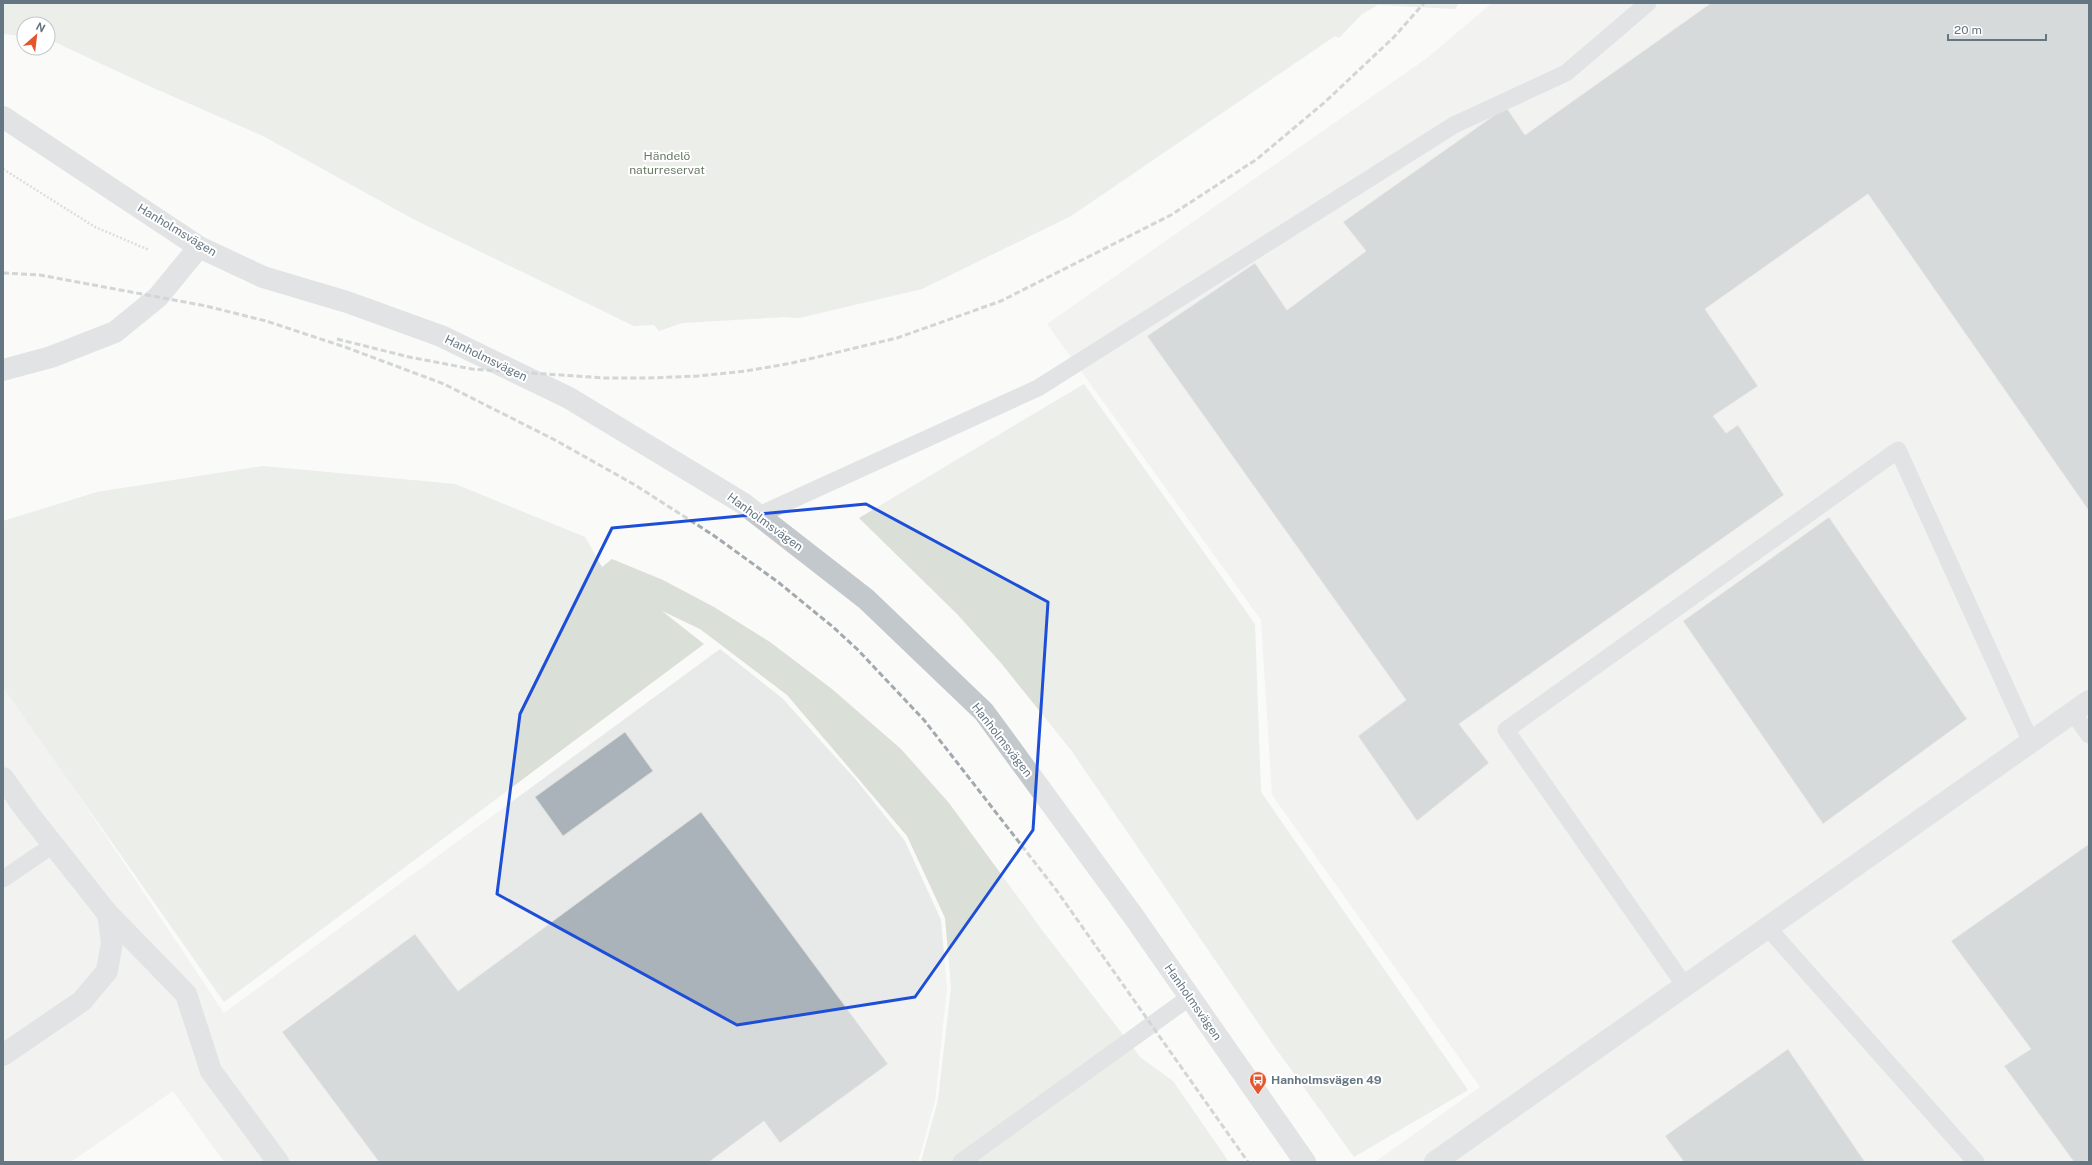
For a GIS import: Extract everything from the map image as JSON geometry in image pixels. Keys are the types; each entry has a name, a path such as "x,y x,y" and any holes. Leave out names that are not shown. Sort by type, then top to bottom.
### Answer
{"street":[{"name":"Hanholmsvägen","path":"3,117 199,247 263,277 347,302 441,336 569,398 744,504 866,600 984,712 1190,997 1305,1162"},
{"path":"3,370 51,357 115,332 158,297 199,247"},
{"path":"1435,1162 2081,707"},
{"path":"3,778 53,845 108,914 186,994 211,1071 278,1162"},
{"path":"3,1055 82,1001 107,971 112,942 108,914"}],"lane":[{"path":"758,515 1038,388 1454,125 1566,73 1648,3"},
{"path":"1685,986 1506,730 1898,450 2031,742"},
{"path":"2081,707 2089,735"},
{"path":"3,879 53,845"},
{"path":"1768,928 1976,1162"},
{"path":"961,1162 1190,997"}],"path":[{"path":"3,169 96,226 183,265"}],"highlighted area":[{"path":"866,504 1048,602 1033,830 915,997 737,1025 497,894 520,714 612,528"}],"shaded area":[{"path":"1492,3 2089,3 2089,1162 1375,1162 1480,1087 1272,795 1261,620 1047,324 1427,58"},
{"path":"720,649 782,698 857,781 905,841 941,920 947,989 935,1101 918,1162 224,1162 173,1091 71,1162 3,1162 3,682 224,1013"}],"green space":[{"name":"Händelö naturreservat","path":"3,3 1459,3 1455,9 1378,5 1362,14 1339,38 1335,36 1071,216 922,289 799,318 784,317 682,323 659,331 654,325 634,326 415,220 263,136 56,43 56,16 16,16 16,35 3,34"},
{"path":"1084,384 1255,624 1261,792 1468,1090 1354,1157 1274,1046 1071,750 1001,663 957,614 859,518"},
{"path":"263,466 455,484 585,537 602,567 612,559 663,580 714,607 770,642 832,689 901,749 949,803 1042,930 1141,1058 1173,1081 1229,1162 921,1162 938,1100 951,987 945,918 907,836 787,695 700,629 662,611 704,644 224,1002 3,687 3,521 97,492"}],"building":[{"path":"1711,3 2089,3 2089,511 1868,194 1705,309 1758,386 1713,416 1726,433 1738,425 1784,495 1459,724 1489,763 1417,821 1358,736 1406,700 1147,336 1255,263 1287,310 1366,251 1343,222 1506,107 1525,135"},
{"path":"1829,517 1967,719 1823,824 1683,621"},
{"path":"625,732 653,771 563,836 535,797"},
{"path":"701,812 888,1064 780,1143 764,1121 709,1162 379,1162 282,1032 415,934 458,991"},
{"path":"2089,844 2089,1161 2074,1162 2004,1066 2031,1049 1951,941"},
{"path":"1788,1049 1865,1162 1684,1162 1665,1136"}],"railway":[{"path":"337,339 409,357 472,369 605,378 648,378 698,376 746,371 792,363 897,338 1001,301 1171,215 1257,159 1325,102 1394,37 1424,3"},
{"path":"3,273 40,275 206,306 266,321 345,347 444,384 555,440 635,485 713,535 778,582 833,627 857,649 924,720 1057,891 1248,1162"}],"place":[{"name":"Hanholmsvägen 49","path":"1258,1095"}]}
